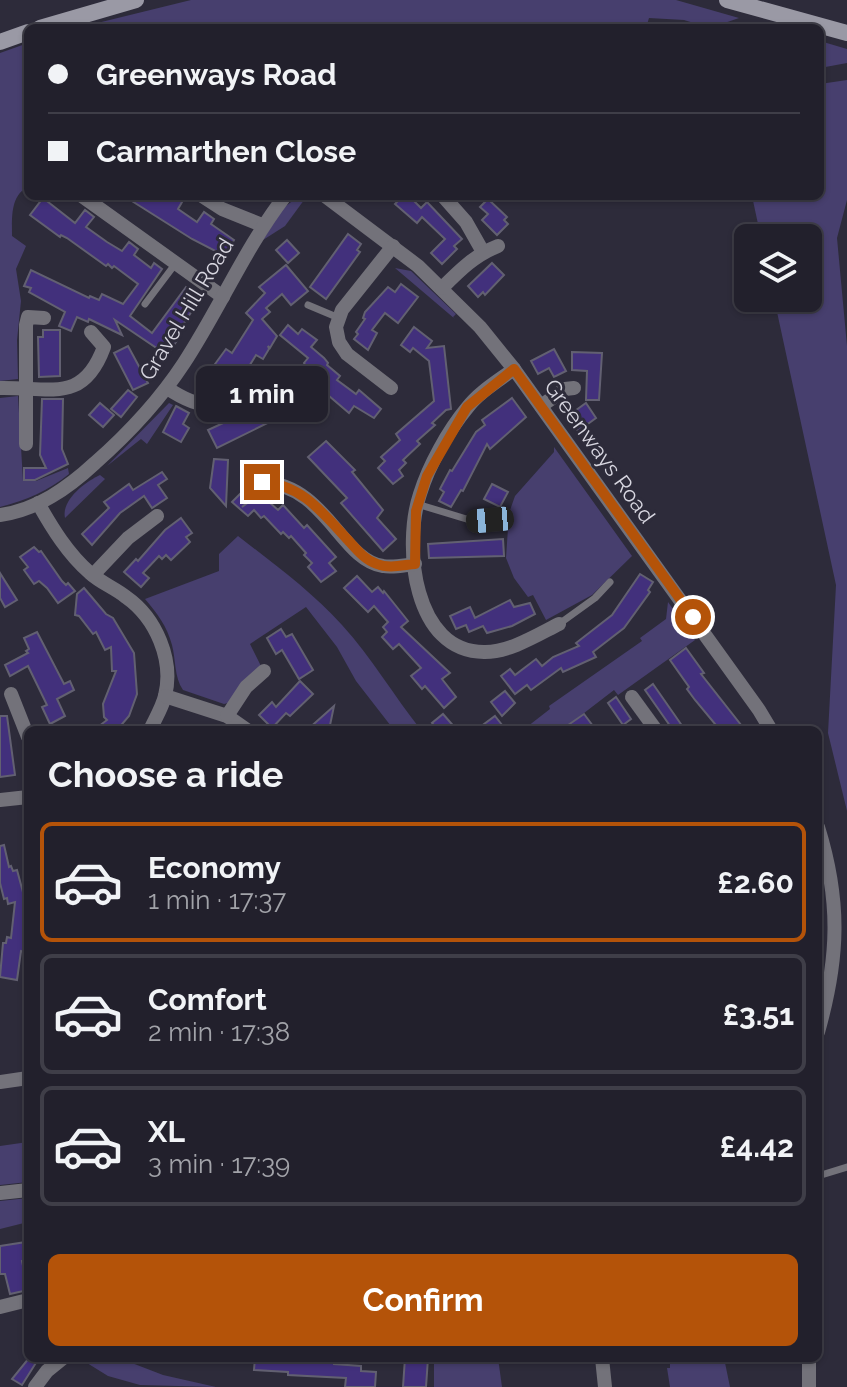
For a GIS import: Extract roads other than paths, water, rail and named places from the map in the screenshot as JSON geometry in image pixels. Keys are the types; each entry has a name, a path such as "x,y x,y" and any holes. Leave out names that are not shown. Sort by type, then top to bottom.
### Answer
{"main road":[{"path":"54,24 136,0"},
{"path":"727,0 814,24"},
{"path":"824,27 847,33"},
{"path":"0,42 24,33"}],"street":[{"path":"83,200 223,297"},
{"path":"208,200 262,225"},
{"name":"Gravel Hill Road","path":"0,515 38,503 75,481 147,413 167,388 223,297 262,225 282,200"},
{"name":"Greenways Road","path":"330,200 393,246 442,288 480,327 541,406 768,726"},
{"path":"447,200 466,222 483,252"},
{"path":"389,380 342,349 336,335 339,318 393,246"},
{"path":"442,288 483,252 498,246"},
{"path":"26,444 26,325 28,317 44,318"},
{"path":"0,388 66,388 94,383 104,347 91,332"},
{"path":"514,369 467,407 427,476 417,504 416,581 436,630 457,646 471,651 500,650 559,624"},
{"path":"167,388 196,403 219,406 271,382 266,373"},
{"path":"541,406 565,389 574,388"},
{"path":"262,482 290,488 309,498 360,554 375,564 415,564"},
{"path":"38,503 62,541 93,575 141,609 151,623 165,657 167,675 165,696 152,726"},
{"path":"93,575 149,517"},
{"path":"227,716 246,687 264,671"},
{"path":"11,694 24,727"},
{"path":"165,696 227,716 241,726"},
{"path":"632,697 650,726"},
{"path":"0,800 24,797"},
{"path":"822,843 833,887 836,922 833,974 822,1000"},
{"path":"0,1082 24,1079"},
{"path":"0,1193 24,1190"},
{"path":"0,1307 24,1301"},
{"path":"35,1387 58,1362"},
{"path":"602,1362 603,1387"},
{"path":"809,1362 809,1387"}],"lane":[{"path":"145,304 176,263"},
{"path":"308,305 339,318"},
{"path":"417,504 473,521 490,520"},
{"path":"559,624 595,598 610,582"},
{"path":"822,1175 847,1167"}]}
